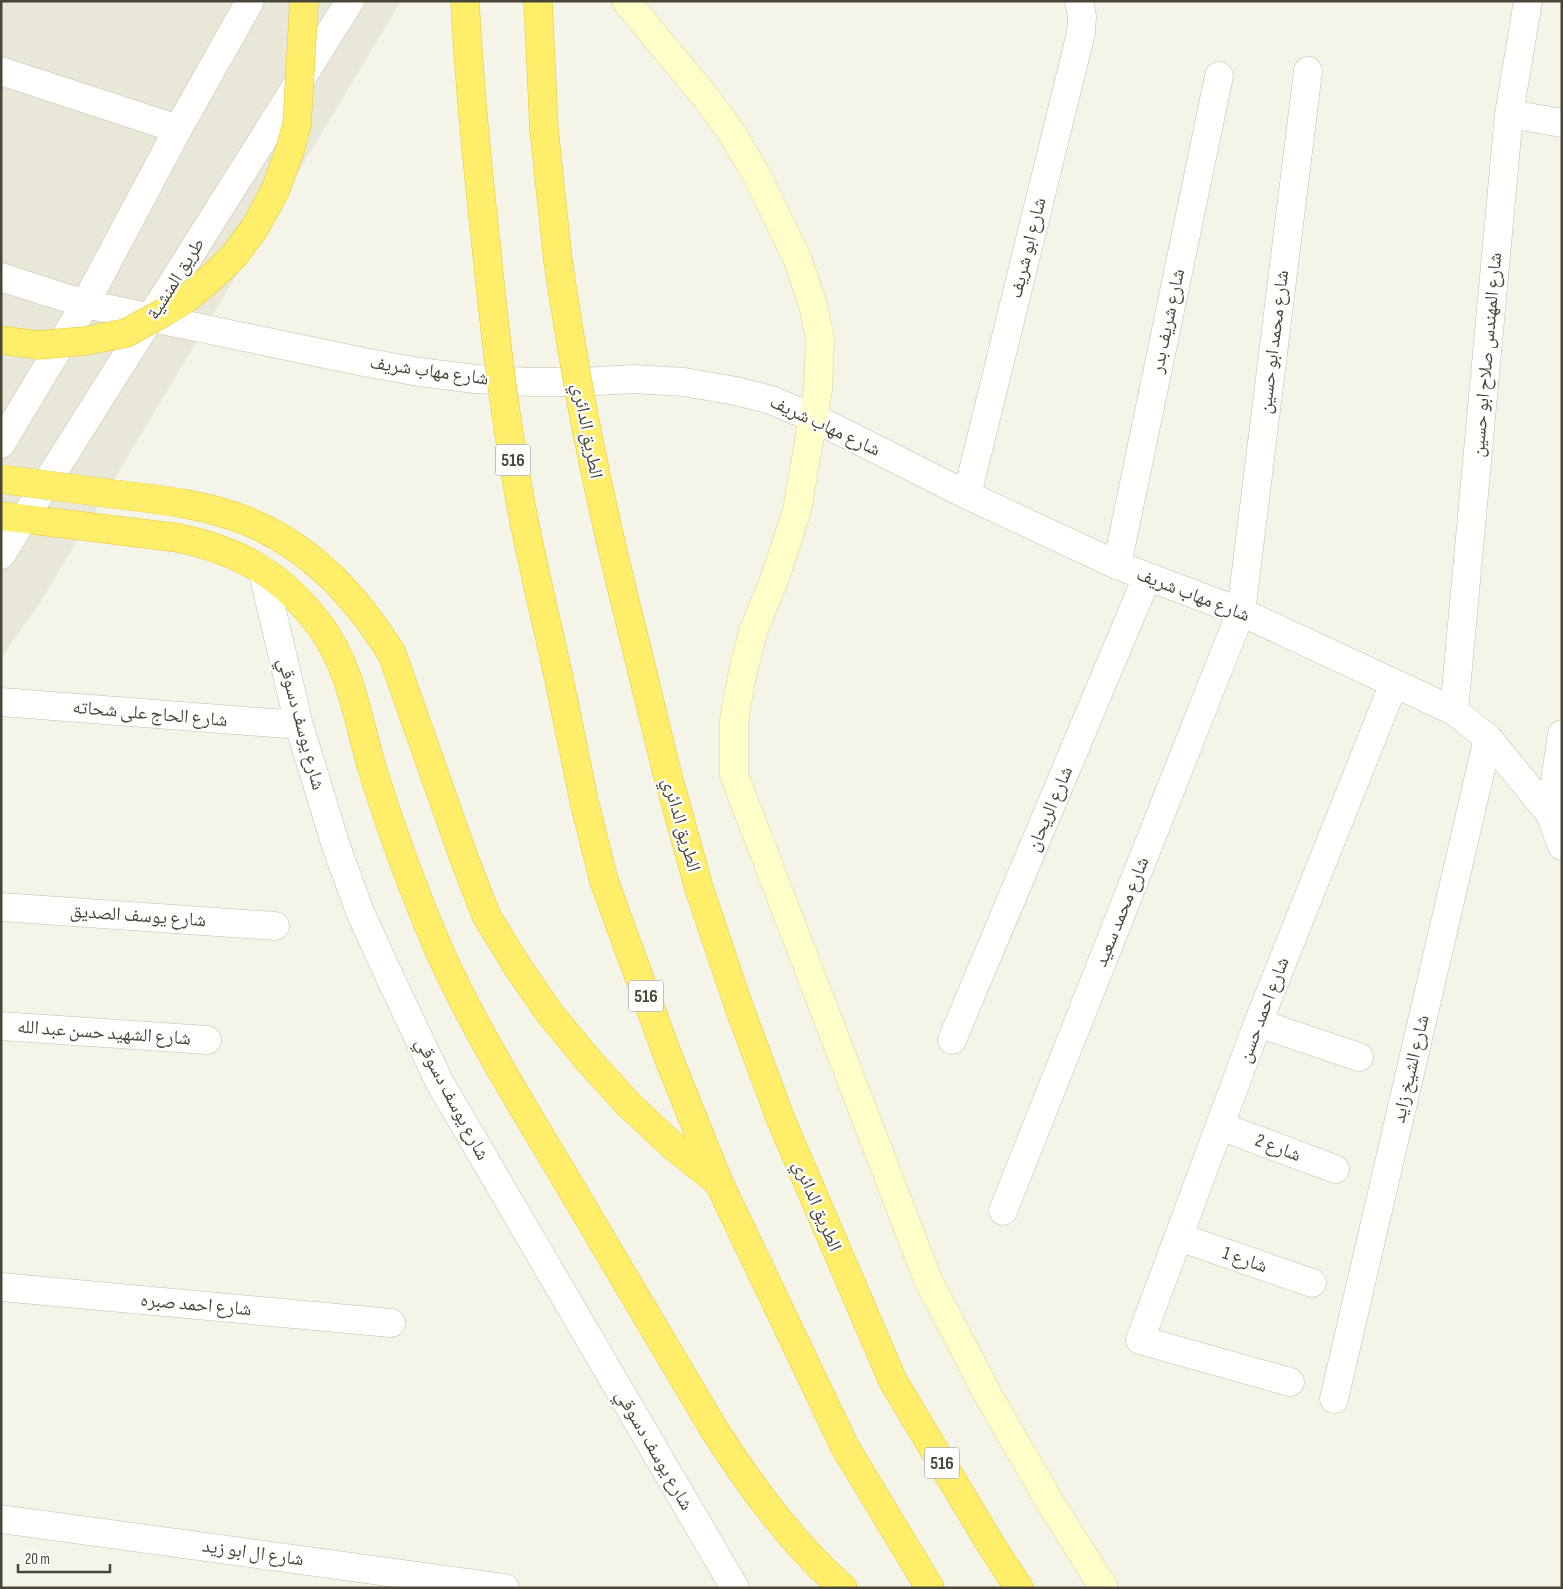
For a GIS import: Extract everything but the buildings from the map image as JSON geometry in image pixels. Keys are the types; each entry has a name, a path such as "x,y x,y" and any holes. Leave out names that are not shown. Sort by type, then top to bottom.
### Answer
{"highway":[{"path":"1,340 38,344 85,341 126,333 186,298 234,256 254,229 275,190 290,150 296,124 304,1"},
{"name":"516","path":"465,1 475,152 497,352 513,460 584,802 604,881 668,1059 719,1183 845,1446 930,1588"},
{"name":"الطريق الدائري","path":"538,1 544,129 558,261 573,359 613,553 666,769 699,888 781,1120 893,1381 991,1545 1019,1588"},
{"path":"1,479 182,502 215,510 247,521 278,536 332,576 375,626 392,654 486,915 517,966 551,1015 629,1105 673,1146 719,1183"},
{"path":"13,517 179,538 215,547 236,555 262,569 306,607 323,629 337,654 348,680 372,766 412,883 471,1016 506,1080 710,1422 742,1472 771,1511 803,1548 844,1588"}],"main road":[{"path":"626,1 702,92 729,129 755,172 797,258 813,305 820,338 818,390 797,510 776,575 754,632 742,676 734,720 734,775 928,1280 997,1410 1051,1504 1104,1588"}],"street":[{"path":"1,444 85,304 178,129 250,1"},
{"name":"طريق المنشية","path":"1,555 13,517 152,318 350,1"},
{"name":"شارع ابو شريف","path":"966,495 1081,33 1082,16 1079,1"},
{"name":"شارع المهندس صلاح ابو حسين","path":"1454,711 1509,114 1528,1"},
{"path":"1,71 178,129"},
{"name":"شارع محمد ابو حسين","path":"1241,612 1308,71"},
{"name":"شارع شريف بدر","path":"1117,565 1219,76"},
{"path":"1509,114 1562,123"},
{"name":"شارع مهاب شريف","path":"1,277 85,304 364,362 438,374 475,379 532,382 582,382 633,378 684,382 736,391 771,400 814,418 966,495 1117,565 1241,612 1454,711 1488,738 1556,814"},
{"name":"شارع يوسف دسوقي","path":"262,569 299,725 336,846 360,912 440,1083 735,1588"},
{"name":"شارع الريحان","path":"952,1040 1147,577"},
{"name":"شارع محمد سعيد","path":"1002,1211 1241,612"},
{"name":"شارع احمد حسن","path":"1290,1382 1140,1340 1258,1023 1394,683"},
{"name":"شارع الحاج على شحاته","path":"1,702 299,725"},
{"path":"1562,734 1556,814 1562,846"},
{"name":"شارع الشيخ زايد","path":"1334,1399 1488,738"},
{"name":"شارع يوسف الصديق","path":"1,907 275,926"},
{"path":"1258,1023 1359,1057"},
{"name":"شارع الشهيد حسن عبد الله","path":"1,1026 207,1040"},
{"name":"شارع 2","path":"1220,1126 1335,1170"},
{"name":"شارع 1","path":"1179,1237 1312,1283"},
{"name":"شارع احمد صبره","path":"1,1288 391,1323"},
{"name":"شارع ال ابو زيد","path":"1,1518 505,1588"}],"shaded area":[{"path":"1,1 401,1 41,601 1,658"}]}
